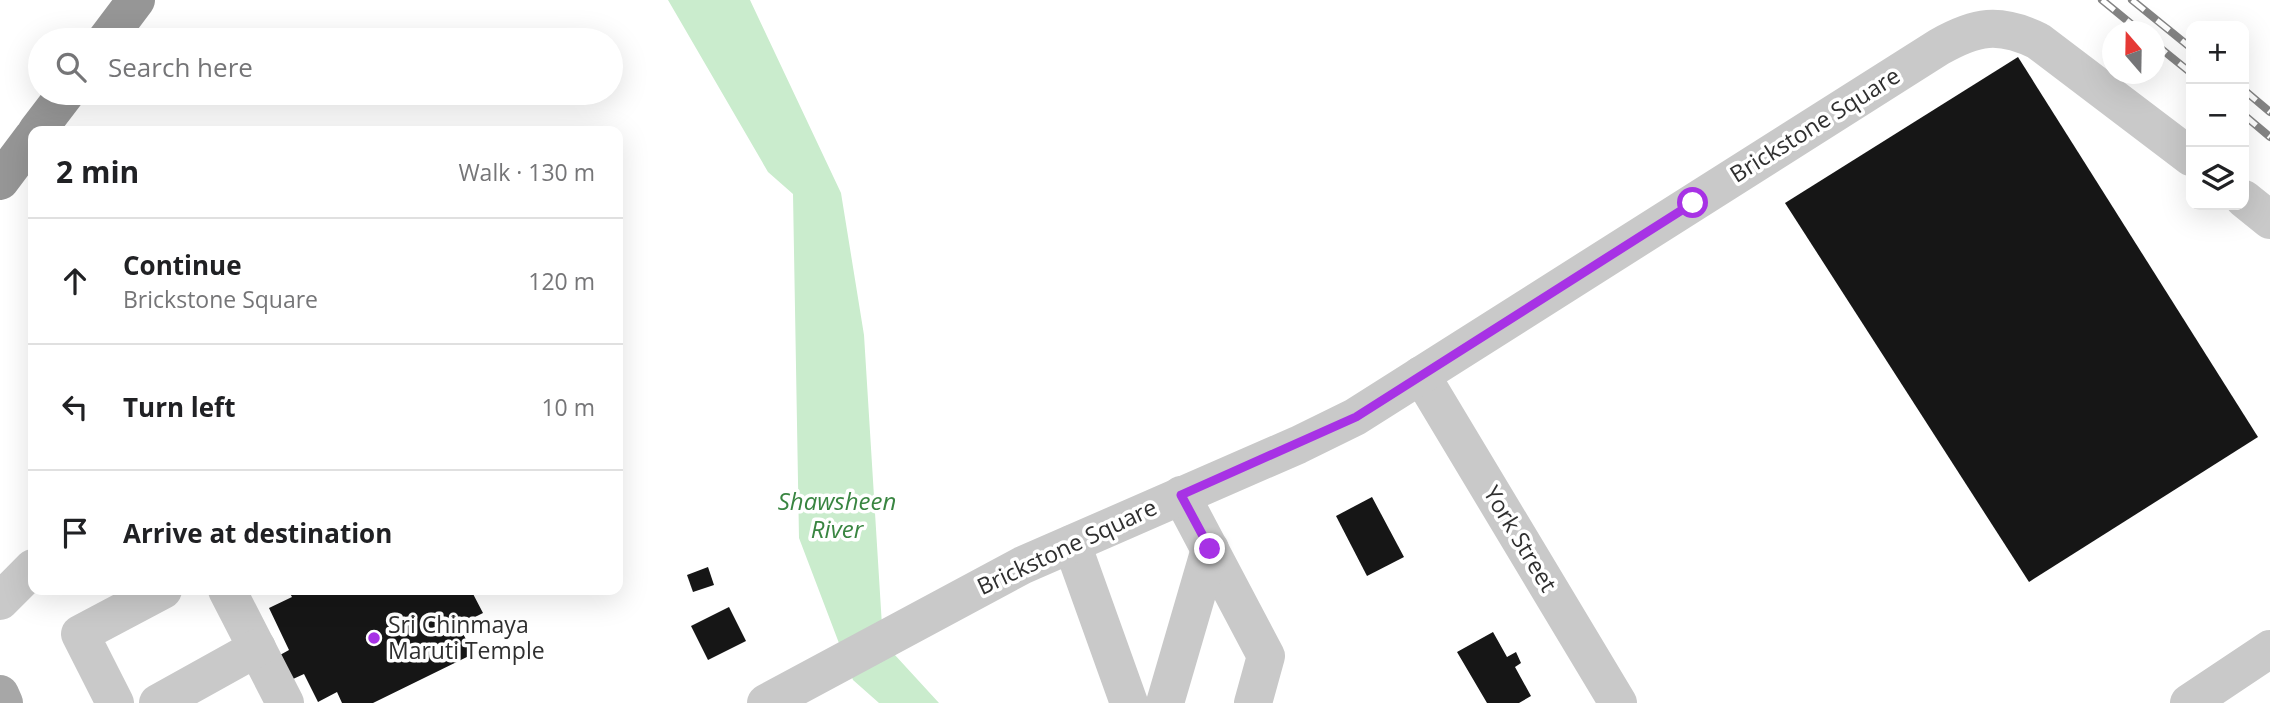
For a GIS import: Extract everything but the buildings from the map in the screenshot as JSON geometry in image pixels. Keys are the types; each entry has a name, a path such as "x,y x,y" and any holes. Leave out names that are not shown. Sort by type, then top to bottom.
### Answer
{"highway":[{"path":"115,28 136,0"},
{"path":"41,126 57,105"},
{"path":"0,181 28,143"}],"main road":[{"path":"0,694 4,703"}],"street":[{"name":"Brickstone Square","path":"780,695 1023,565 1356,417 1939,47 1969,32 2009,29 2038,41 2186,153"},
{"path":"2249,203 2270,220"},
{"name":"York Street","path":"1422,375 1618,703"},
{"path":"1181,495 1266,656 1253,703"},
{"path":"1072,544 1129,703"},
{"path":"1165,703 1210,549"},
{"path":"0,601 28,573"},
{"path":"115,703 80,634 154,595"},
{"path":"230,595 285,703"},
{"path":"158,703 257,648"},
{"path":"2189,703 2270,649"}],"water":[{"name":"Shawsheen River","path":"668,0 750,0 841,193 864,335 883,642 939,703 879,703 853,680 799,538 793,194 768,172"}],"railway":[{"path":"2102,0 2128,21"},
{"path":"2132,0 2186,44"},
{"path":"2165,52 2186,69"},
{"path":"2249,94 2270,112"},
{"path":"2249,119 2270,137"}],"place":[{"name":"Sri Chinmaya Maruti Temple","path":"374,638"}],"route":[{"path":"1210,549 1181,495 1356,417 1693,203"}]}
